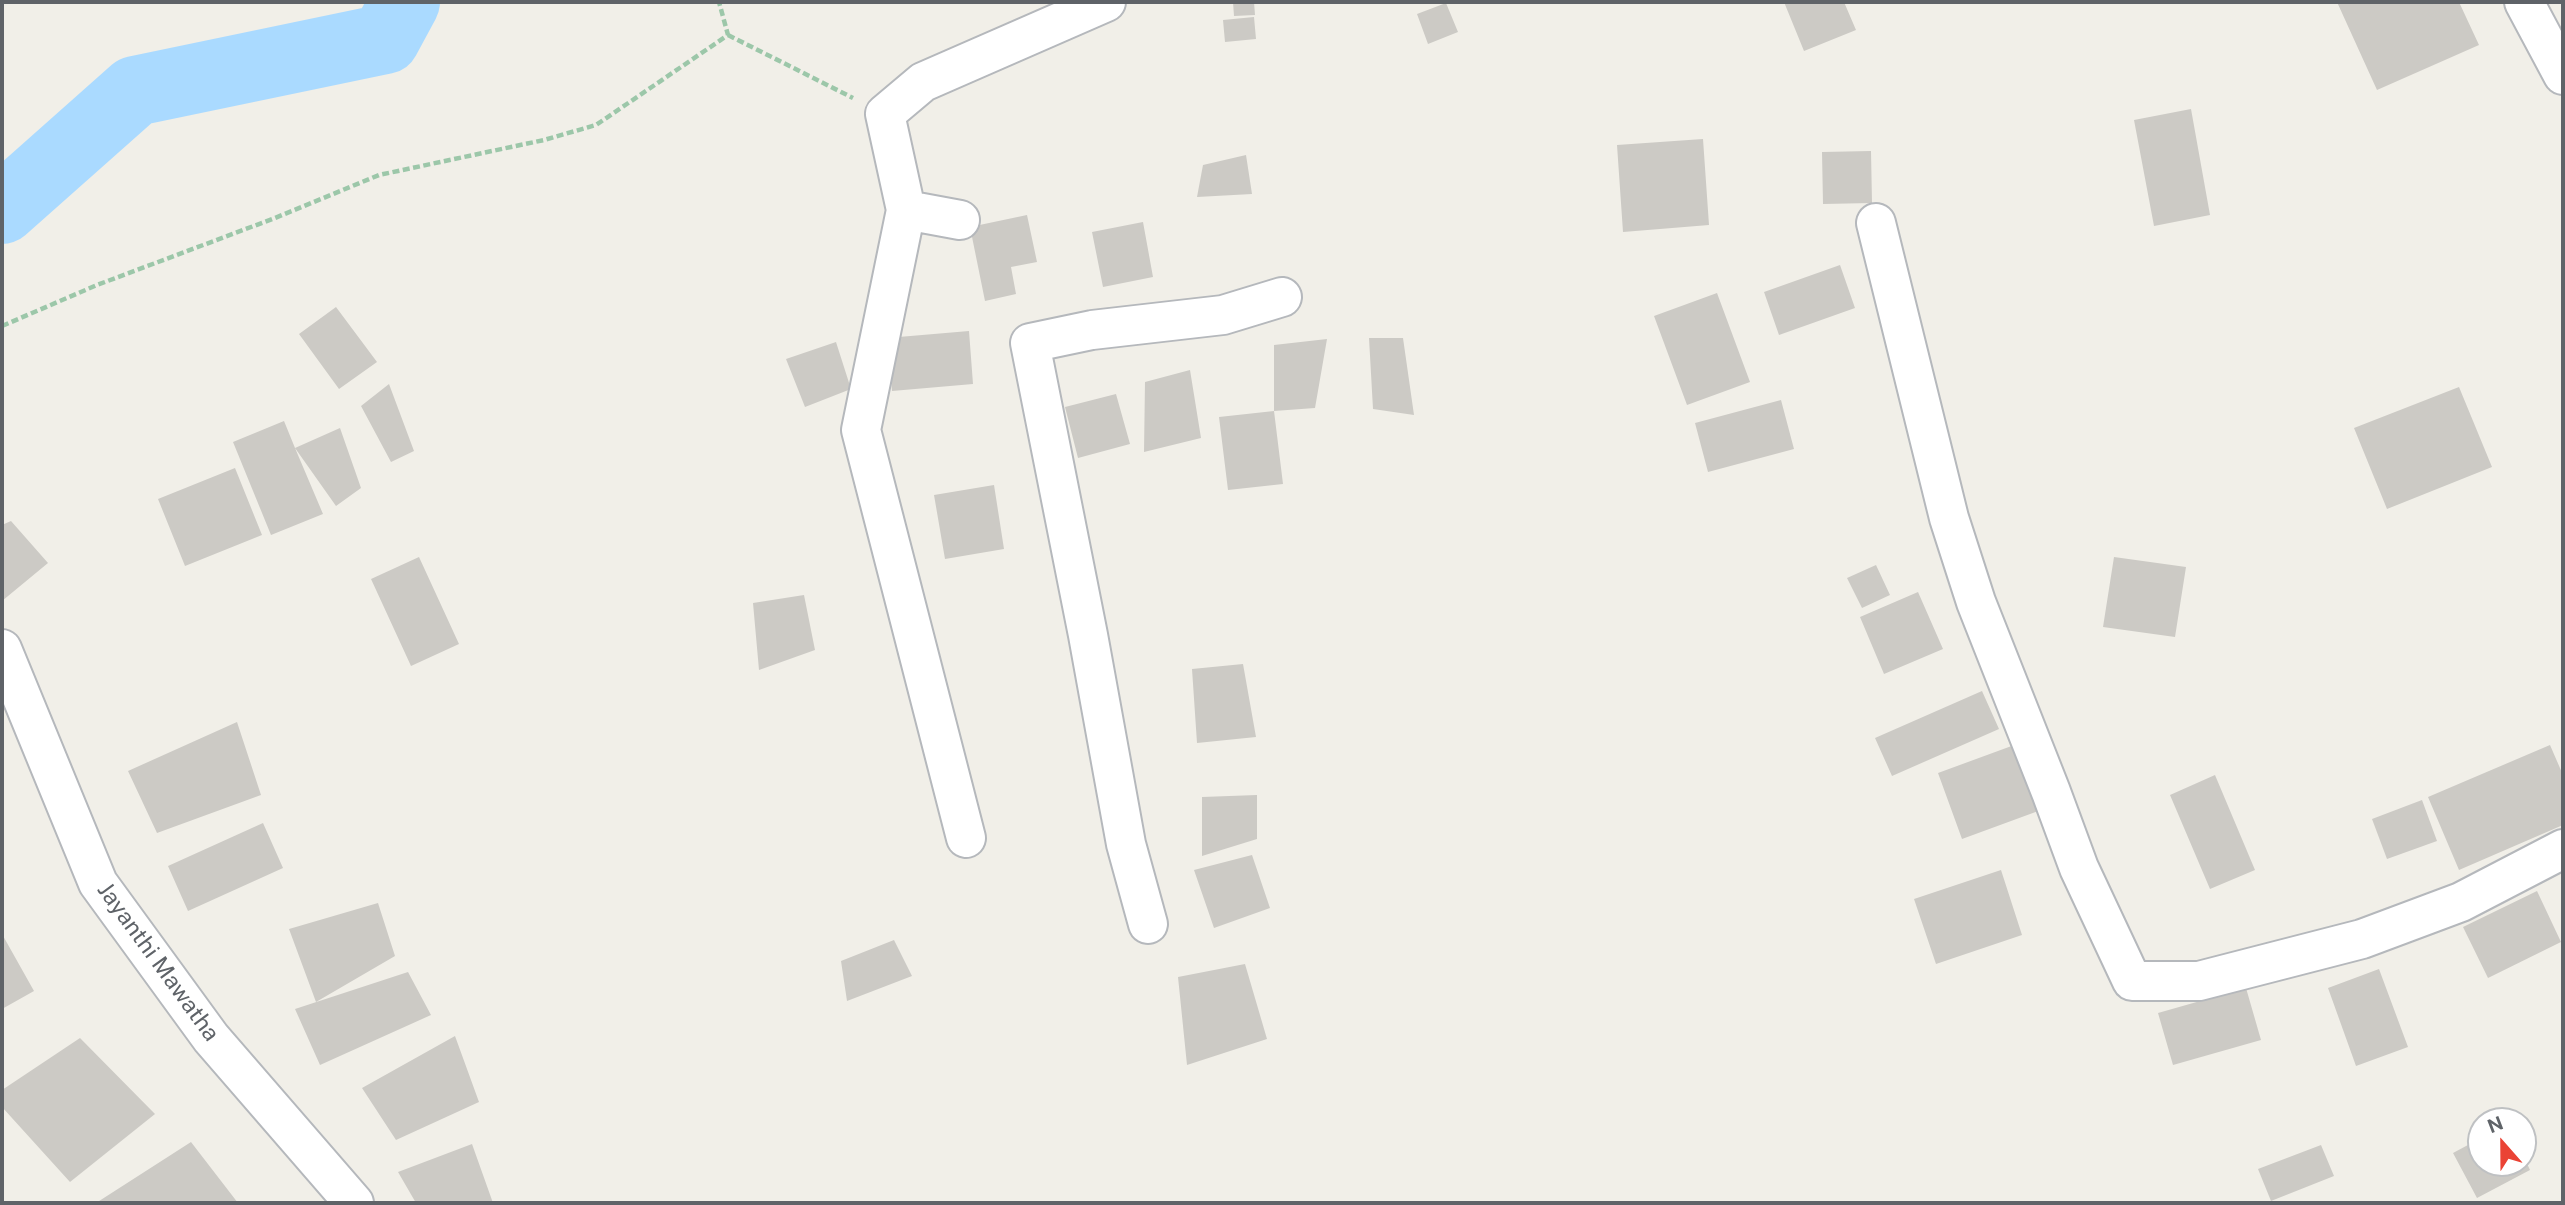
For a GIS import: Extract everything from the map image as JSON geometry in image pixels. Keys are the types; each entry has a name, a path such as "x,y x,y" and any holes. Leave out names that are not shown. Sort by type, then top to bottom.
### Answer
{"street":[{"path":"966,838 861,429 906,210 885,114 923,82 1106,2"},
{"path":"2524,2 2563,75"},
{"path":"906,210 960,220"},
{"path":"1876,223 1949,518 1976,602 2079,868 2132,981 2199,981 2362,939 2461,902 2563,849"},
{"path":"1148,924 1126,844 1030,344 1092,330 1223,315 1282,297"},
{"name":"Jayanthi Mawatha","path":"2,649 98,883 211,1038 354,1203"}],"path":[{"path":"719,2 728,35 885,114"},
{"path":"2,326 97,285 275,218 379,175 544,140 596,125 728,35"}],"building":[{"path":"1233,2 1254,2 1255,15 1234,16"},
{"path":"1784,2 1844,2 1856,30 1804,51"},
{"path":"2337,2 2459,2 2479,45 2377,90"},
{"path":"1446,3 1458,32 1428,44 1417,14"},
{"path":"1254,17 1256,39 1225,42 1223,20"},
{"path":"2191,109 2210,215 2154,226 2134,120"},
{"path":"1703,139 1709,225 1623,232 1617,145"},
{"path":"1871,151 1872,203 1823,204 1822,152"},
{"path":"1246,155 1252,194 1197,197 1203,165"},
{"path":"1027,215 1037,262 1011,267 1016,294 985,301 970,227"},
{"path":"1143,222 1153,277 1103,287 1092,232"},
{"path":"1840,265 1855,308 1779,335 1764,292"},
{"path":"1717,293 1750,382 1687,405 1654,316"},
{"path":"336,307 377,362 339,389 299,334"},
{"path":"969,331 973,384 892,391 887,338"},
{"path":"1369,338 1403,338 1414,415 1373,409"},
{"path":"1327,339 1315,408 1274,411 1274,345"},
{"path":"836,342 851,389 805,407 786,359"},
{"path":"1190,370 1201,438 1144,452 1145,382"},
{"path":"389,384 414,451 391,462 361,406"},
{"path":"2459,387 2492,467 2387,509 2354,428"},
{"path":"1116,394 1130,444 1078,458 1065,407"},
{"path":"1781,400 1794,449 1708,472 1695,423"},
{"path":"1274,411 1283,484 1228,490 1219,417"},
{"path":"284,421 323,514 271,535 233,442"},
{"path":"340,428 361,488 336,506 295,448"},
{"path":"235,468 262,535 185,566 158,499"},
{"path":"994,485 1004,549 945,559 934,495"},
{"path":"11,521 48,563 2,601 2,525"},
{"path":"419,557 459,644 411,666 371,579"},
{"path":"2114,557 2186,567 2175,637 2103,627"},
{"path":"1876,565 1890,595 1862,608 1847,578"},
{"path":"1918,592 1943,649 1884,674 1860,617"},
{"path":"804,595 815,650 759,670 753,603"},
{"path":"1243,664 1256,737 1197,743 1192,669"},
{"path":"1982,691 1999,729 1892,776 1875,738"},
{"path":"237,722 261,795 157,833 128,771"},
{"path":"2017,744 2041,810 1962,839 1938,773"},
{"path":"2550,745 2563,775 2563,825 2459,870 2428,797"},
{"path":"2215,775 2255,870 2210,889 2170,795"},
{"path":"1257,795 1257,839 1202,856 1202,797"},
{"path":"2422,800 2437,841 2387,859 2372,819"},
{"path":"263,823 283,868 188,911 168,866"},
{"path":"1252,855 1270,908 1214,928 1194,870"},
{"path":"2001,870 2022,935 1936,964 1914,899"},
{"path":"2537,891 2561,942 2488,978 2463,927"},
{"path":"378,903 395,956 316,1002 289,929"},
{"path":"2,934 34,991 2,1009"},
{"path":"894,940 912,976 847,1001 841,961"},
{"path":"1245,964 1267,1039 1187,1065 1178,977"},
{"path":"2379,969 2408,1047 2356,1066 2328,988"},
{"path":"408,972 431,1015 320,1065 295,1009"},
{"path":"2246,988 2261,1040 2173,1065 2158,1013"},
{"path":"455,1036 479,1102 396,1140 362,1088"},
{"path":"80,1038 155,1114 70,1182 2,1107 2,1090"},
{"path":"191,1142 238,1203 96,1203"},
{"path":"472,1144 493,1203 416,1203 398,1172"},
{"path":"2321,1145 2334,1176 2271,1201 2258,1169"},
{"path":"2467,1146 2467,1177 2517,1177 2477,1198 2453,1153"}],"waterway":[{"path":"2,209 135,91 385,39 405,2"}]}
